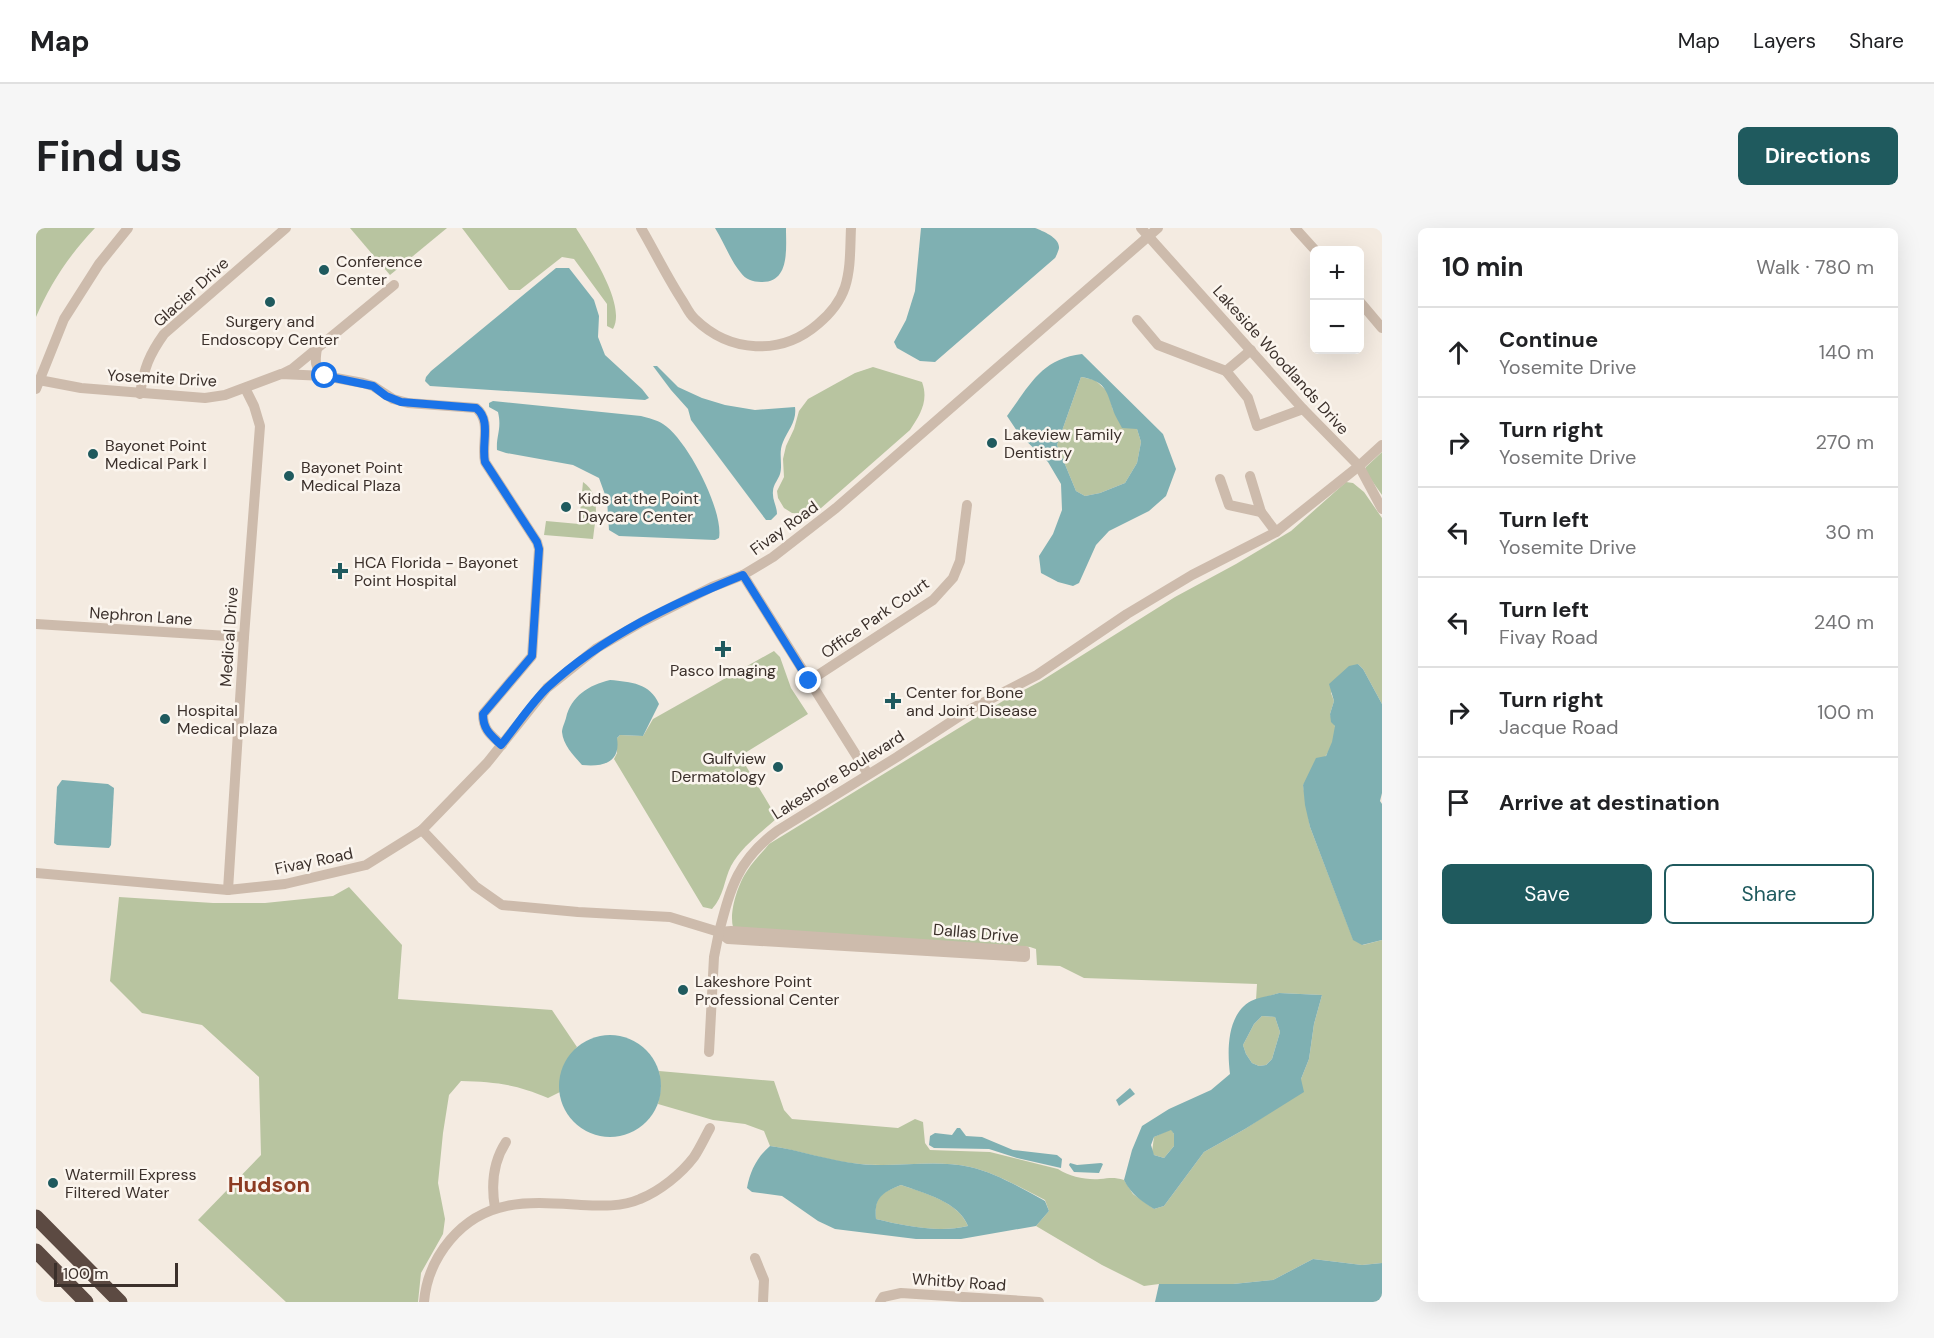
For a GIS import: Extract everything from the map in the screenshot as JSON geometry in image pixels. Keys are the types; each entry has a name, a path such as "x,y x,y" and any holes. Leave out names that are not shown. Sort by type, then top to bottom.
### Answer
{"highway":[{"path":"36,1217 120,1302"},
{"path":"36,1251 86,1302"}],"street":[{"path":"37,384 64,319 99,264 128,228"},
{"name":"Glacier Drive","path":"140,394 150,352 164,334 286,228"},
{"path":"641,228 675,290 693,317 708,330 727,341 748,346 770,346 791,342 810,331 831,313 844,288 849,267 851,228"},
{"name":"Fivay Road","path":"36,873 228,890 285,884 366,865 422,830 487,763 547,688 597,648 649,618 743,575 773,557 836,508 1145,232 1158,228"},
{"path":"1295,228 1311,246"},
{"name":"Lakeside Woodlands Drive","path":"1145,232 1303,409 1359,466 1382,509"},
{"name":"Yosemite Drive","path":"37,384 140,394 205,398 225,396 292,369 394,285"},
{"path":"1364,308 1382,328"},
{"path":"1137,320 1158,345 1226,372 1248,398 1257,426 1303,409"},
{"path":"317,348 315,365 325,376"},
{"path":"1226,372 1251,350"},
{"name":"Yosemite Drive","path":"281,374 325,376 373,386 386,396 401,402 476,408 484,418 483,455 485,462 537,542 539,549 532,656 483,714 486,731 501,745"},
{"name":"Medical Drive","path":"228,890 260,427 254,406 245,388"},
{"name":"Lakeshore Boulevard","path":"708,1052 714,957 719,932 735,878 746,860 762,842 969,710 1038,675 1127,614 1192,575 1276,532 1359,466 1382,444"},
{"path":"1250,476 1261,512 1276,532"},
{"path":"1220,479 1229,505 1261,512"},
{"name":"Office Park Court","path":"809,681 933,600 953,578 960,561 967,505"},
{"path":"743,575 868,774"},
{"name":"Nephron Lane","path":"36,624 244,637"},
{"path":"422,830 475,886 502,905 670,917 719,932"},
{"name":"Dallas Drive","path":"741,931 1025,951 1025,957 728,939 719,932 741,931"},
{"path":"424,1302 426,1285 439,1253 462,1226 495,1208 533,1202 607,1207 640,1200 672,1180 694,1156 710,1128"},
{"path":"495,1208 492,1194 496,1161 506,1142"},
{"path":"755,1258 764,1280 763,1302"},
{"name":"Whitby Road","path":"880,1302 883,1296 901,1293 987,1301 1039,1302"}],"green space":[{"path":"36,228 95,228 61,270 36,317"},
{"path":"350,228 447,228 390,275"},
{"path":"462,228 576,228 605,277 611,292 616,319 613,329 607,326 607,304 574,259 562,257 520,290 509,290"},
{"path":"873,367 922,382 924,402 917,419 910,430 820,509 806,514 792,513 784,508 777,491 784,477 783,459 786,446 799,411 808,399 855,373"},
{"path":"1081,377 1095,380 1108,392 1113,410 1137,429 1141,442 1137,463 1125,483 1085,496 1076,491 1057,445"},
{"path":"1382,452 1382,495 1365,471 1366,467"},
{"path":"583,482 589,487 595,500 596,516 593,539 544,535 546,521 579,524"},
{"path":"1346,482 1353,483 1364,492 1382,518 1382,704 1358,664 1331,693 1334,701 1330,714 1335,727 1333,743 1303,785 1310,827 1353,939 1363,945 1382,940 1382,1263 1362,1265 1313,1259 1273,1280 1233,1284 1144,1286 1102,1265 1036,1226 1049,1211 1045,1200 989,1173 956,1165 874,1165 838,1161 770,1146 764,1131 745,1124 713,1120 658,1104 661,1088 659,1071 774,1081 784,1110 792,1119 898,1128 915,1119 923,1122 925,1143 930,1150 990,1152 1058,1169 1078,1177 1121,1179 1133,1194 1154,1209 1164,1206 1204,1152 1269,1113 1301,1079 1309,1059 1314,1024 1322,995 1279,993 1256,1000 1257,984 1084,978 1060,966 1037,965 1036,949 1030,947 733,927 732,914 735,898 744,877 769,844 1003,701 1041,681 1175,597 1291,531"},
{"path":"774,651 780,657 791,688 808,714 740,756 777,818 735,859 719,899 712,909 703,907 614,759 617,753 617,738 620,735 643,736 653,719"},
{"path":"349,887 402,945 398,999 552,1010 577,1047 564,1068 560,1092 548,1098 505,1085 461,1081 449,1095 438,1183 445,1219 443,1234 421,1273 418,1302 286,1302 198,1220 261,1155 259,1077 202,1025 142,1013 110,981 119,897 213,903 265,903 333,896"},
{"path":"1262,1016 1275,1017 1280,1032 1272,1059 1266,1065 1259,1066 1252,1063 1243,1045 1254,1024"},
{"path":"1171,1129 1174,1134 1174,1146 1164,1158 1154,1155 1152,1152 1154,1137"},
{"path":"901,1185 948,1204 957,1210 968,1226 933,1229 876,1219 876,1205 880,1196"}],"water":[{"path":"715,228 786,228 786,255 782,271 770,281 758,282 747,278 734,262"},
{"path":"921,228 1035,228 1054,238 1059,248 1055,258 935,362 920,361 897,348 894,342 906,320 915,291"},
{"path":"556,268 569,268 594,300 599,316 598,337 605,355 649,398 645,400 430,386 425,381 431,371"},
{"path":"1082,354 1163,434 1176,469 1166,496 1149,511 1109,531 1096,545 1079,583 1073,586 1058,582 1041,573 1039,556 1053,534 1062,510 1061,484 1048,462 1019,434 1007,416 1038,375 1056,361","holes":["1081,377 1103,387 1122,428 1137,429 1141,442 1137,463 1125,483 1085,496 1076,491 1057,445"]},
{"path":"653,366 657,366 678,387 725,405 755,410 795,407 793,421 782,446 781,470 773,491 777,514 771,520 766,520 691,420 688,409"},
{"path":"493,401 641,416 663,424 683,444 702,476 716,511 719,538 715,540 619,536 609,530 607,500 599,478 573,465 497,450 499,418 498,412 489,407 489,403"},
{"path":"1358,664 1382,704 1382,793 1380,801 1382,804 1382,940 1362,945 1353,940 1310,827 1303,785 1316,758 1326,756 1332,742 1335,726 1331,722 1330,714 1334,701 1329,684 1349,666"},
{"path":"610,680 639,685 650,692 659,704 643,736 620,735 617,738 616,753 609,762 582,765 564,741 562,729 568,710 588,688"},
{"path":"62,780 108,784 114,788 109,848 54,843 57,787"},
{"path":"1279,993 1322,995 1314,1024 1309,1059 1301,1079 1304,1092 1204,1152 1164,1206 1154,1209 1137,1197 1124,1180 1132,1150 1142,1126 1169,1109 1211,1090 1230,1074 1230,1033 1237,1015 1251,1001","holes":["1262,1016 1275,1017 1280,1032 1272,1059 1266,1065 1259,1066 1252,1063 1243,1045 1254,1024","1171,1130 1174,1134 1174,1146 1164,1158 1154,1155 1151,1145 1154,1137"]},
{"path":"610,1035 629,1039 646,1050 657,1067 661,1086 657,1105 646,1122 629,1133 610,1137 591,1133 574,1122 563,1105 559,1086 563,1067 574,1050 591,1039"},
{"path":"1130,1088 1135,1094 1119,1106 1116,1100"},
{"path":"957,1128 960,1128 966,1136 982,1137 1013,1150 1057,1155 1062,1159 1061,1168 989,1149 934,1148 929,1145 930,1136 935,1133 952,1135"},
{"path":"770,1146 860,1164 943,1164 970,1167 999,1177 1045,1201 1049,1211 1036,1226 961,1239 916,1239 835,1229 818,1221 782,1196 752,1192 747,1188 755,1165","holes":["901,1185 930,1195 949,1205 957,1211 968,1226 934,1229 876,1219 878,1201 884,1193"]},
{"path":"1070,1163 1103,1164 1099,1173 1074,1172"},
{"path":"1313,1259 1362,1265 1382,1263 1382,1302 1155,1302 1159,1284 1233,1284 1273,1280"}],"place":[{"name":"Conference Center","path":"324,270"},
{"name":"Surgery and Endoscopy Center","path":"270,302"},
{"name":"Lakeview Family Dentistry","path":"992,443"},
{"name":"Bayonet Point Medical Park I","path":"93,454"},
{"name":"Bayonet Point Medical Plaza","path":"289,476"},
{"name":"Kids at the Point Daycare Center","path":"566,507"},
{"name":"HCA Florida - Bayonet Point Hospital","path":"340,571"},
{"name":"Pasco Imaging","path":"723,649"},
{"name":"Center for Bone and Joint Disease","path":"893,701"},
{"name":"Hospital Medical plaza","path":"165,719"},
{"name":"Gulfview Dermatology","path":"778,767"},
{"name":"Lakeshore Point Professional Center","path":"683,990"},
{"name":"Watermill Express Filtered Water","path":"53,1183"}],"district":[{"name":"Hudson","path":"269,1184"}],"route":[{"path":"325,376 373,386 386,396 401,402 470,406 481,412 484,418 483,455 485,462 537,542 539,549 534,650 531,659 483,714 486,731 501,745 547,688 597,648 649,618 712,587 743,575 809,681"}]}
